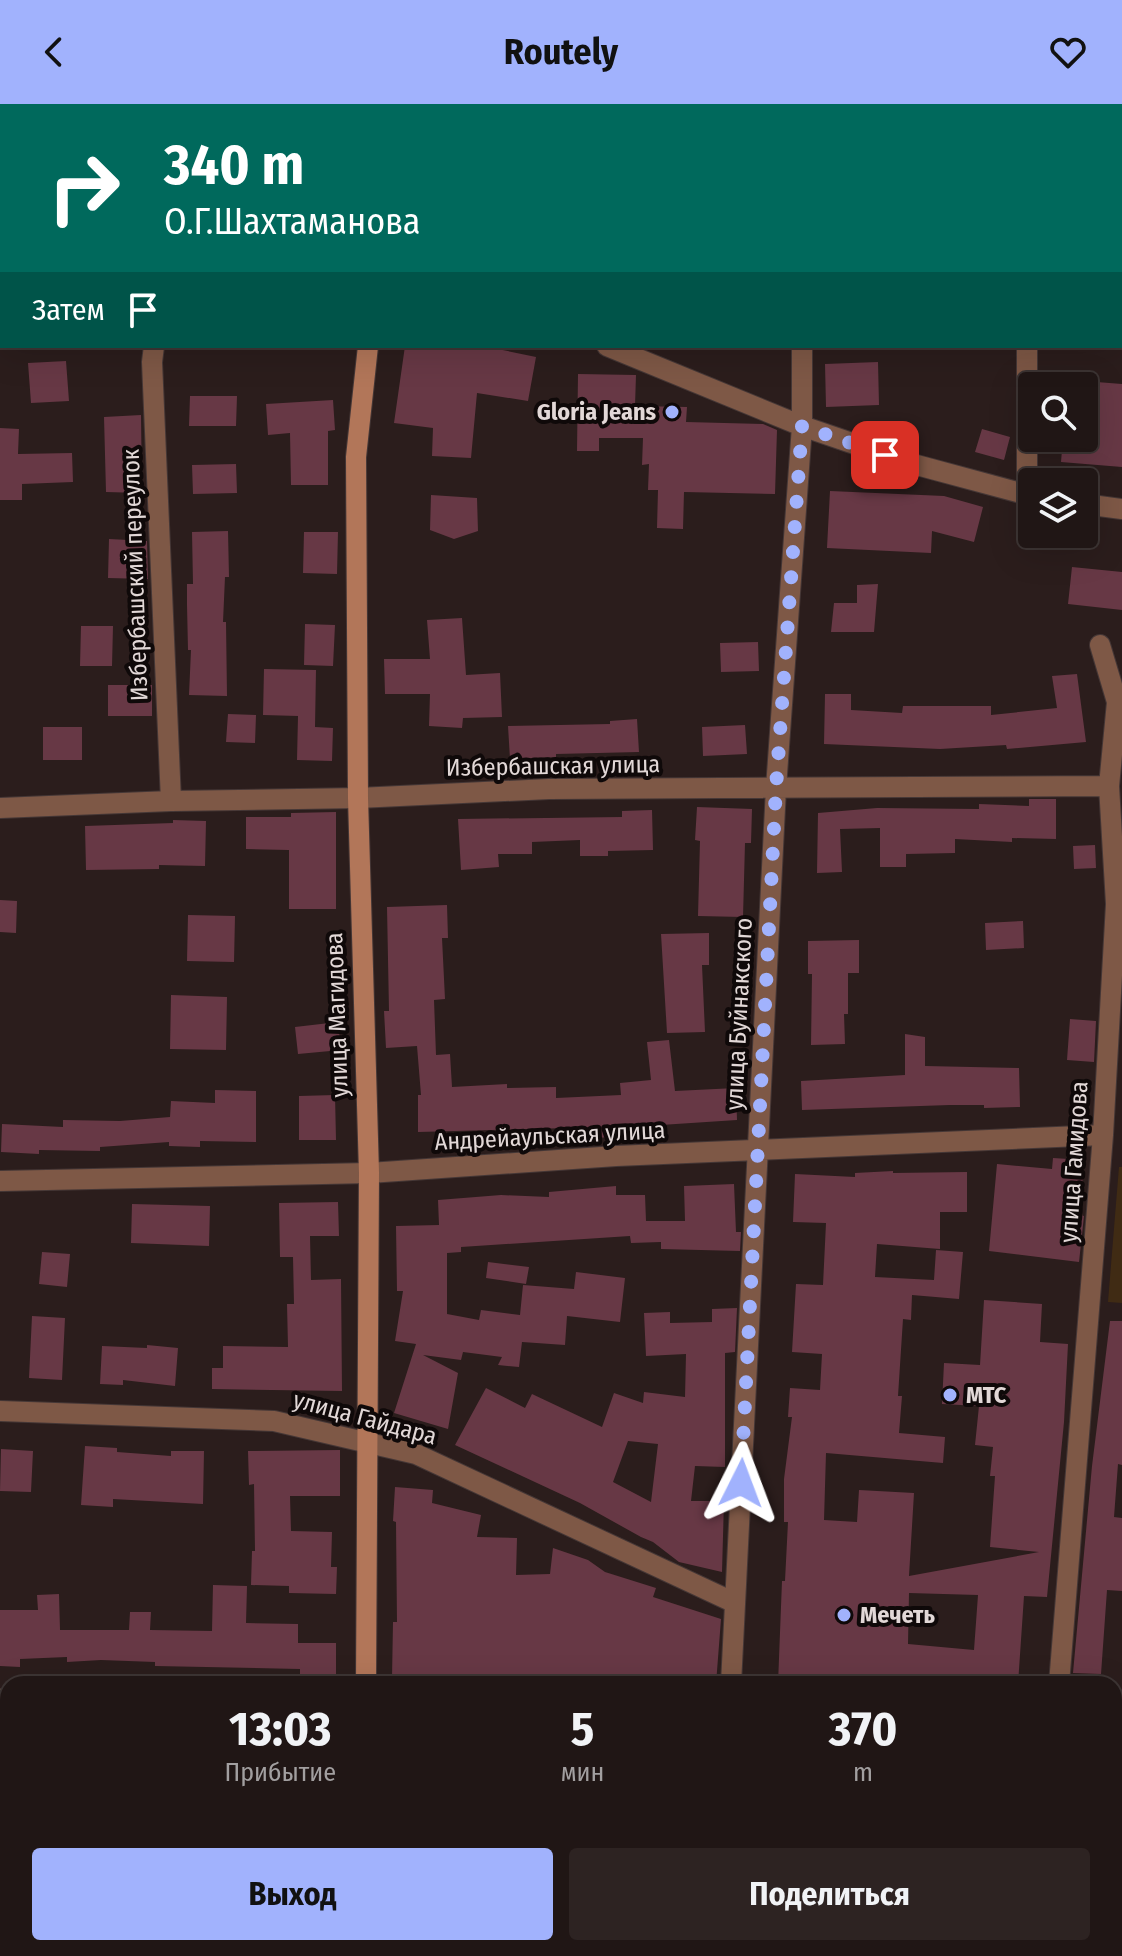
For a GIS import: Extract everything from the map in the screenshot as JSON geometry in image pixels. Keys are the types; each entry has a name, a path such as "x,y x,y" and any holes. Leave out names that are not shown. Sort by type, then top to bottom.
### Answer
{"main road":[{"name":"улица Магидова","path":"366,1676 369,1173 358,798 356,457 368,348"}],"street":[{"name":"Избербашский переулок","path":"154,348 171,801"},
{"path":"612,348 802,426 913,464 1018,492"},
{"name":"улица Буйнакского","path":"731,1676 776,788 802,426 802,348"},
{"path":"1027,348 1029,468"},
{"path":"1098,506 1122,509"},
{"name":"улица Гамидова","path":"1060,1676 1103,1135 1116,904 1109,786 1117,702 1100,645"},
{"name":"Избербашская улица","path":"0,808 549,789 1109,786"},
{"name":"Андрейаульская улица","path":"0,1181 369,1173 616,1156 1103,1135"},
{"name":"улица Гайдара","path":"0,1411 274,1421 416,1454 735,1603"}],"shaded area":[{"path":"1119,1167 1122,1167 1122,1303 1108,1302"}],"building":[{"path":"405,348 493,348 536,357 528,401 477,393 471,458 432,456 433,428 394,423"},
{"path":"66,361 69,401 31,403 28,363"},
{"path":"878,362 879,405 826,407 825,364"},
{"path":"578,374 636,375 635,406 687,407 686,422 763,424 777,430 775,494 684,492 683,529 657,528 658,490 648,490 649,464 642,465 643,438 599,438 599,451 577,451"},
{"path":"1098,382 1122,384 1122,467 1061,462 1062,452 1098,452"},
{"path":"190,396 237,396 236,426 189,426"},
{"path":"333,400 335,430 328,431 328,485 291,485 290,433 268,435 266,404"},
{"path":"141,415 142,493 106,492 104,417"},
{"path":"0,428 19,429 18,454 72,453 73,482 22,484 22,500 0,500"},
{"path":"982,429 1010,437 1004,460 975,452"},
{"path":"236,464 237,493 193,494 192,465"},
{"path":"830,491 944,496 983,507 974,542 932,531 931,553 827,548"},
{"path":"431,495 477,498 478,531 454,539 430,530"},
{"path":"228,531 229,577 225,577 223,622 226,622 227,696 189,695 191,650 188,650 187,584 193,584 192,532"},
{"path":"304,532 338,532 337,574 303,573"},
{"path":"109,539 147,541 148,579 108,578"},
{"path":"1072,567 1122,572 1122,610 1068,604"},
{"path":"878,584 874,632 831,632 834,603 857,603 857,585"},
{"path":"462,618 466,675 500,673 502,717 463,718 462,728 429,726 430,694 385,694 384,659 430,659 427,620"},
{"path":"305,624 335,625 333,666 304,665"},
{"path":"81,626 113,626 112,666 80,666"},
{"path":"758,642 759,671 721,672 720,643"},
{"path":"264,669 316,670 315,727 333,728 332,761 297,760 298,716 263,715"},
{"path":"1077,674 1086,742 1007,749 1006,745 940,749 824,744 825,694 851,694 851,710 902,713 903,706 991,706 991,715 1057,708 1052,676"},
{"path":"108,685 152,685 152,716 108,716"},
{"path":"228,714 256,715 255,743 226,742"},
{"path":"637,719 639,752 556,754 556,757 510,759 508,726 610,724 610,721"},
{"path":"745,725 747,754 703,756 702,727"},
{"path":"43,727 82,727 82,760 43,760"},
{"path":"1029,799 1056,799 1056,839 1012,838 1012,842 955,839 955,853 906,854 906,867 880,867 880,828 840,829 842,872 817,873 818,813 877,808 979,809 979,804 1029,806"},
{"path":"697,807 752,809 751,843 745,843 743,917 698,916 700,841 695,840"},
{"path":"652,810 653,850 608,851 608,856 580,856 580,840 532,842 532,854 498,854 499,867 461,870 458,819 622,817 622,811"},
{"path":"336,812 336,909 289,909 289,850 246,849 246,817 291,817 291,813"},
{"path":"173,820 206,821 205,866 159,865 159,869 86,870 85,826 173,823"},
{"path":"1095,845 1096,868 1074,869 1073,846"},
{"path":"0,900 17,901 16,933 0,932"},
{"path":"447,905 448,938 442,938 445,999 434,1000 436,1055 450,1054 452,1087 507,1084 507,1088 556,1087 556,1098 621,1095 620,1083 651,1080 647,1042 669,1040 675,1091 736,1088 737,1120 615,1128 615,1137 568,1139 568,1128 418,1132 418,1095 421,1095 417,1046 386,1048 384,1011 389,1011 387,907"},
{"path":"188,915 235,916 234,962 187,961"},
{"path":"1023,921 1024,948 986,950 985,923"},
{"path":"709,933 709,965 702,965 705,1032 667,1033 661,934"},
{"path":"859,940 859,973 848,973 845,1044 811,1045 812,974 808,974 808,941"},
{"path":"171,995 227,997 226,1050 170,1049"},
{"path":"1070,1019 1096,1021 1094,1062 1067,1060"},
{"path":"338,1022 341,1050 298,1054 295,1027"},
{"path":"905,1034 925,1037 925,1066 1019,1068 1020,1107 950,1105 802,1110 801,1081 905,1075"},
{"path":"215,1090 256,1091 256,1142 200,1141 200,1147 169,1146 169,1142 100,1147 100,1151 39,1150 39,1154 1,1152 2,1124 63,1127 63,1120 120,1121 170,1117 171,1101 215,1103"},
{"path":"335,1095 336,1140 299,1140 299,1096"},
{"path":"1053,1158 1084,1160 1080,1215 1084,1216 1079,1262 989,1251 997,1164 1052,1169"},
{"path":"893,1171 967,1172 967,1212 940,1212 940,1249 877,1244 875,1277 934,1280 936,1250 963,1252 959,1299 912,1295 911,1320 903,1319 899,1433 945,1437 943,1463 826,1453 824,1520 857,1522 859,1490 914,1493 909,1576 1039,1552 990,1547 995,1476 990,1476 993,1447 975,1445 979,1406 942,1404 944,1363 980,1365 984,1300 1042,1304 1040,1342 1068,1344 1064,1422 1047,1597 1024,1596 1019,1676 778,1676 788,1522 784,1522 784,1479 792,1417 788,1417 790,1388 820,1390 822,1354 792,1352 796,1284 823,1285 826,1223 793,1222 795,1174 855,1177 855,1173","holes":["909,1593 978,1595 974,1650 908,1644"]},
{"path":"734,1184 736,1232 741,1232 740,1251 661,1249 661,1242 631,1243 630,1236 461,1247 461,1252 447,1253 447,1314 479,1320 481,1310 520,1315 523,1285 574,1289 576,1272 625,1278 620,1322 567,1316 565,1345 522,1342 519,1367 498,1365 502,1357 463,1352 461,1360 423,1355 458,1373 448,1429 394,1413 416,1344 395,1341 403,1291 397,1291 396,1226 439,1225 438,1200 501,1195 549,1197 549,1192 616,1186 616,1195 645,1195 646,1221 685,1221 684,1186"},
{"path":"338,1202 339,1236 310,1236 311,1280 341,1279 342,1391 212,1389 212,1368 223,1368 223,1346 288,1347 287,1304 294,1304 293,1257 280,1257 279,1203"},
{"path":"132,1204 210,1206 209,1246 131,1243"},
{"path":"42,1252 70,1254 67,1287 39,1284"},
{"path":"488,1262 529,1267 526,1284 486,1278"},
{"path":"737,1308 735,1352 725,1353 725,1467 695,1466 691,1501 724,1501 722,1572 679,1562 653,1542 580,1503 455,1445 486,1388 525,1408 532,1394 602,1427 614,1393 643,1403 644,1392 685,1397 686,1354 646,1356 644,1313 670,1312 670,1323 712,1322 712,1309","holes":["628,1441 658,1444 651,1502 613,1482"]},
{"path":"32,1316 65,1318 62,1380 29,1378"},
{"path":"1110,1321 1122,1321 1122,1465 1118,1464 1114,1517 1122,1518 1122,1591 1107,1590 1101,1674 1073,1673 1092,1466"},
{"path":"147,1345 178,1348 175,1386 123,1380 123,1385 100,1384 102,1346 147,1348"},
{"path":"85,1446 171,1456 171,1451 204,1451 203,1504 113,1499 113,1507 81,1505"},
{"path":"1,1449 33,1451 31,1492 0,1491"},
{"path":"340,1450 340,1496 290,1496 291,1531 332,1532 331,1567 337,1567 336,1594 289,1593 289,1586 251,1585 252,1551 255,1551 254,1484 249,1485 248,1451"},
{"path":"395,1487 433,1490 432,1503 481,1515 477,1537 517,1538 516,1575 550,1574 553,1548 588,1560 605,1572 656,1588 653,1597 721,1619 717,1676 392,1676 393,1622 397,1622 396,1522 393,1521"},
{"path":"213,1585 247,1586 246,1623 298,1624 298,1643 336,1643 336,1676 300,1676 300,1669 155,1666 155,1662 101,1660 67,1662 67,1657 20,1659 20,1667 0,1666 0,1610 38,1610 37,1595 59,1594 60,1630 129,1630 130,1612 151,1612 150,1630 212,1631"}],"place":[{"name":"Gloria Jeans","path":"672,412"},
{"name":"МТС","path":"950,1395"},
{"name":"Мечеть","path":"844,1615"}],"route":[{"path":"741,1483 776,788 802,426 885,455"}]}
